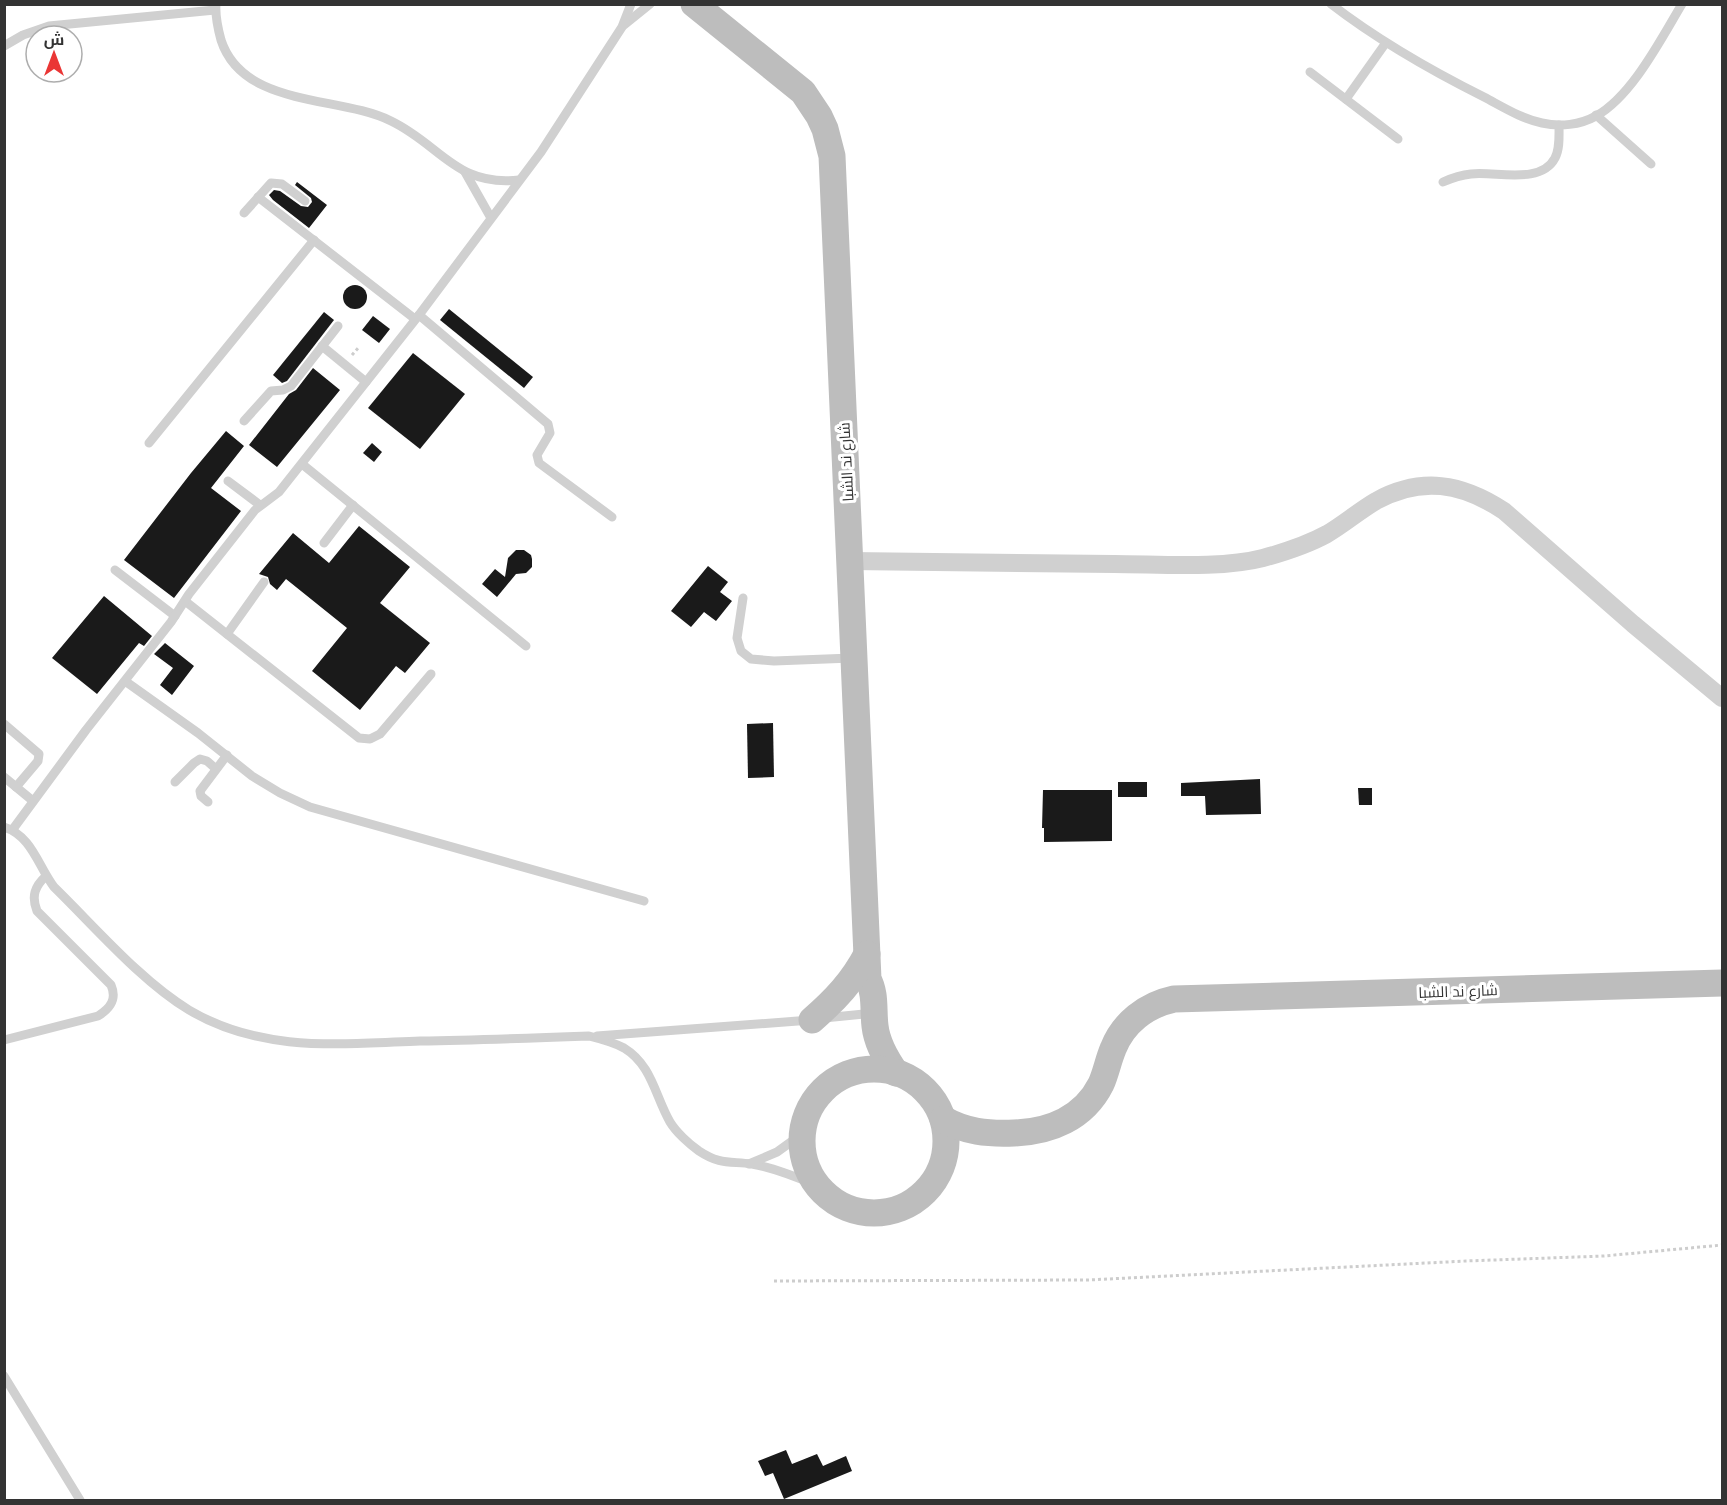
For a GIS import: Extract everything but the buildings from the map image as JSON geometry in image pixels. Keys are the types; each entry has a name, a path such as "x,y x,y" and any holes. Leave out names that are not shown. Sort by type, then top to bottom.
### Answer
{"main road":[{"name":"شارع ند الشبا","path":"694,4 803,92 819,116 829,142 832,163 868,966 878,1039 882,1051 896,1073"},
{"name":"شارع ند الشبا","path":"847,1075 854,1066 862,1046 864,992 868,966"},
{"path":"812,1020 868,966"},
{"name":"شارع ند الشبا","path":"943,1119 963,1129 986,1134 1033,1132 1056,1126 1077,1114 1094,1096 1105,1075 1118,1039 1132,1020 1157,1003 1182,998 1722,983"},
{"name":"شارع ند الشبا","path":"942,1164 972,1148 1047,1138 1080,1123 1098,1106 1104,1096 1121,1052 1134,1031 1149,1017 1194,999"},
{"path":"872,1070 896,1073 907,1077 925,1091 943,1119 946,1142 942,1164 925,1192 907,1205 885,1212 863,1212 843,1206 825,1194 807,1167 802,1134 808,1112 820,1094 847,1075 872,1070"}],"street":[{"path":"850,561 1186,564 1260,558 1294,549 1326,534 1376,501 1397,492 1419,486 1442,485 1485,498 1504,511 1632,624 1722,698"}],"lane":[{"path":"631,4 622,27 541,152 417,317 279,492 260,505 33,801 9,828 30,845 54,887 148,980 189,1010 236,1031 285,1043 310,1045 589,1036 812,1020 864,1014"},
{"path":"622,27 650,4"},
{"path":"1331,4 1385,44 1518,115 1541,123 1560,125 1579,122 1596,115 1619,97 1638,74 1683,4"},
{"path":"4,46 23,35 50,26 216,7 220,35 228,56 235,66 263,86 285,94 371,113 406,129 465,172 492,180 519,180"},
{"path":"1346,99 1385,44"},
{"path":"1310,72 1398,139"},
{"path":"1596,115 1651,164"},
{"path":"1443,182 1470,174 1526,175 1543,171 1555,159 1558,151 1560,125"},
{"path":"465,172 491,218"},
{"path":"244,213 269,184 277,182 305,201"},
{"path":"258,197 417,317 548,424 550,433 538,451 539,463 612,517"},
{"path":"148,443 314,240"},
{"path":"244,421 271,391 283,390 291,386 338,326"},
{"path":"322,346 366,382"},
{"path":"302,464 526,646"},
{"path":"228,481 260,505"},
{"path":"324,543 353,505"},
{"path":"115,570 175,616"},
{"path":"226,634 264,582"},
{"path":"744,598 737,638 741,651 751,659 774,661 854,658"},
{"path":"185,601 354,736 364,740 380,734 431,674"},
{"path":"125,681 265,785 310,807 644,901"},
{"path":"4,724 39,754 38,760 16,787"},
{"path":"208,802 201,796 200,791 226,755"},
{"path":"175,782 197,760 203,760 216,769"},
{"path":"4,777 33,801"},
{"path":"4,1040 90,1019 105,1012 114,999 111,985 37,910 34,903 36,888 46,876"},
{"path":"589,1036 624,1048 640,1062 652,1079 670,1124 690,1144 724,1163 749,1164 784,1173 818,1186"},
{"path":"749,1164 777,1152 802,1134"},
{"path":"4,1376 80,1500"}],"path":[{"path":"774,1281 1088,1280 1605,1256 1722,1245"}]}
